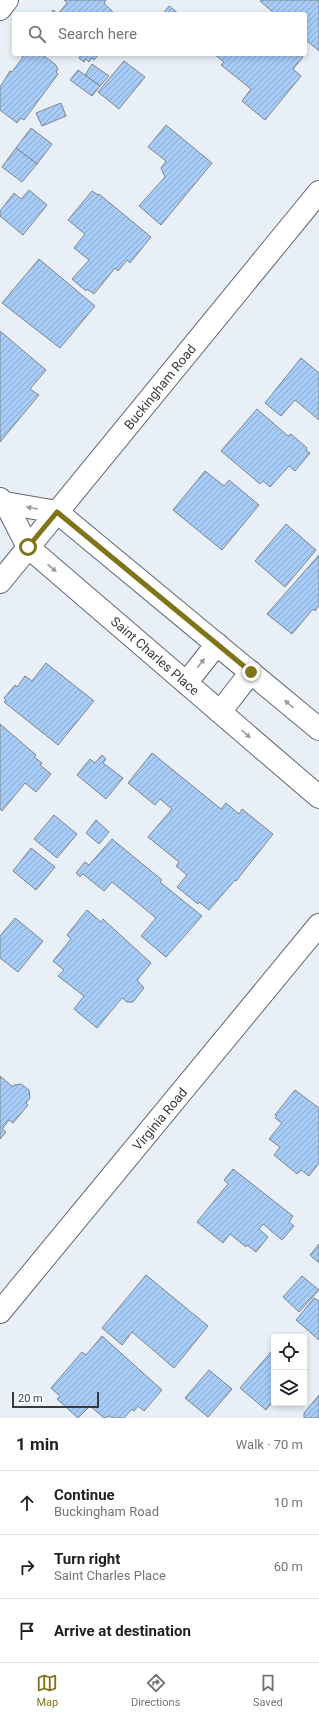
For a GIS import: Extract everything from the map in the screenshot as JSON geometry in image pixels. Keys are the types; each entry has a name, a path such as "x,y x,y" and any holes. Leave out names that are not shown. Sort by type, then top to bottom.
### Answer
{"street":[{"path":"0,9 7,0"},
{"name":"Buckingham Road","path":"0,582 319,192"},
{"name":"Saint Charles Place","path":"2,501 57,512 319,729"},
{"name":"Saint Charles Place","path":"2,501 28,547 319,797"},
{"path":"186,683 217,644"},
{"path":"220,712 251,672"},
{"name":"Virginia Road","path":"0,1312 319,925"}],"building":[{"path":"64,0 106,0 104,3 113,12 60,12 67,3"},
{"path":"319,0 319,51 307,41 307,12 273,12 260,1"},
{"path":"169,6 176,12 164,12"},
{"path":"22,56 44,56 55,64 58,69 56,72 58,74 24,120 21,118 17,123 0,110 0,87 10,71 12,72 23,57"},
{"path":"80,56 97,56 94,60 91,58 89,62 86,59 84,62 79,58"},
{"path":"216,56 303,57 293,69 301,76 265,120 242,101 251,89 221,65 224,62"},
{"path":"124,61 145,77 119,109 98,92"},
{"path":"92,64 109,76 100,86 85,75"},
{"path":"78,70 100,86 92,96 70,80"},
{"path":"61,103 66,116 42,126 36,113"},
{"path":"166,125 212,163 161,225 139,206 165,177 161,168 166,161 148,147"},
{"path":"31,128 52,144 37,164 16,148"},
{"path":"16,148 37,164 22,182 2,167"},
{"path":"29,190 47,205 23,235 0,216 0,211 14,193 21,199"},
{"path":"92,191 98,195 99,194 151,237 130,263 127,260 118,271 115,268 94,294 87,289 86,291 72,279 89,260 74,248 85,234 68,220"},
{"path":"39,259 95,306 60,348 2,303"},
{"path":"0,331 46,370 30,389 39,395 0,442"},
{"path":"301,358 319,373 319,420 295,400 281,416 265,403"},
{"path":"257,409 288,436 291,434 307,448 306,450 310,453 295,471 289,466 270,487 263,481 260,484 221,451"},
{"path":"205,471 224,486 229,480 259,505 222,550 173,510"},
{"path":"286,524 316,550 285,587 255,561"},
{"path":"319,555 319,605 315,611 313,609 292,634 267,614"},
{"path":"46,663 94,701 58,745 4,702 6,700 4,698 15,685 17,687 25,676 32,681"},
{"path":"0,724 36,755 34,757 42,763 40,765 51,774 36,792 25,783 2,811 0,809"},
{"path":"152,753 221,809 226,803 239,814 242,809 273,834 236,881 235,880 209,910 199,902 198,904 177,887 187,875 176,866 179,862 148,837 172,809 160,799 155,805 128,783"},
{"path":"102,755 106,759 103,763 123,778 106,799 77,775 90,759 95,763"},
{"path":"54,815 77,834 57,858 34,839"},
{"path":"96,820 109,832 99,844 86,833"},
{"path":"112,839 162,880 160,882 202,916 166,957 141,936 156,918 112,882 104,891 83,874 80,877 76,873 85,862 89,865"},
{"path":"31,848 55,867 36,890 13,871"},
{"path":"87,910 101,922 103,919 151,963 137,980 144,988 133,1002 127,1002 122,998 97,1028 74,1009 84,996 58,976 64,970 53,961 71,939 67,935"},
{"path":"15,918 43,941 18,972 0,958 0,936"},
{"path":"0,1076 13,1087 14,1085 21,1084 29,1090 30,1098 26,1103 28,1105 13,1123 9,1120 2,1129 6,1132 0,1139"},
{"path":"295,1090 319,1108 319,1163 309,1176 301,1170 297,1174 274,1155 280,1147 269,1139 282,1123 275,1118 277,1116 275,1115"},
{"path":"233,1169 293,1216 289,1222 294,1226 282,1240 263,1224 259,1229 268,1237 256,1252 247,1245 246,1247 230,1234 223,1243 197,1222 228,1184 224,1180"},
{"path":"319,1244 319,1263 310,1255"},
{"path":"146,1275 208,1326 174,1368 132,1332 122,1345 102,1328"},
{"path":"302,1276 319,1290 299,1312 283,1297"},
{"path":"314,1298 319,1301 319,1340 296,1320"},
{"path":"102,1336 162,1390 144,1411 138,1406 134,1411 132,1409 124,1418 112,1418 110,1416 104,1418 90,1406 78,1418 57,1399 60,1396 51,1388 82,1352 86,1355"},
{"path":"271,1352 271,1404 266,1410 240,1388"},
{"path":"209,1370 232,1389 208,1417 185,1398"},
{"path":"319,1395 319,1418 304,1418 304,1413"}],"route":[{"path":"28,547 57,512 251,672"}]}
